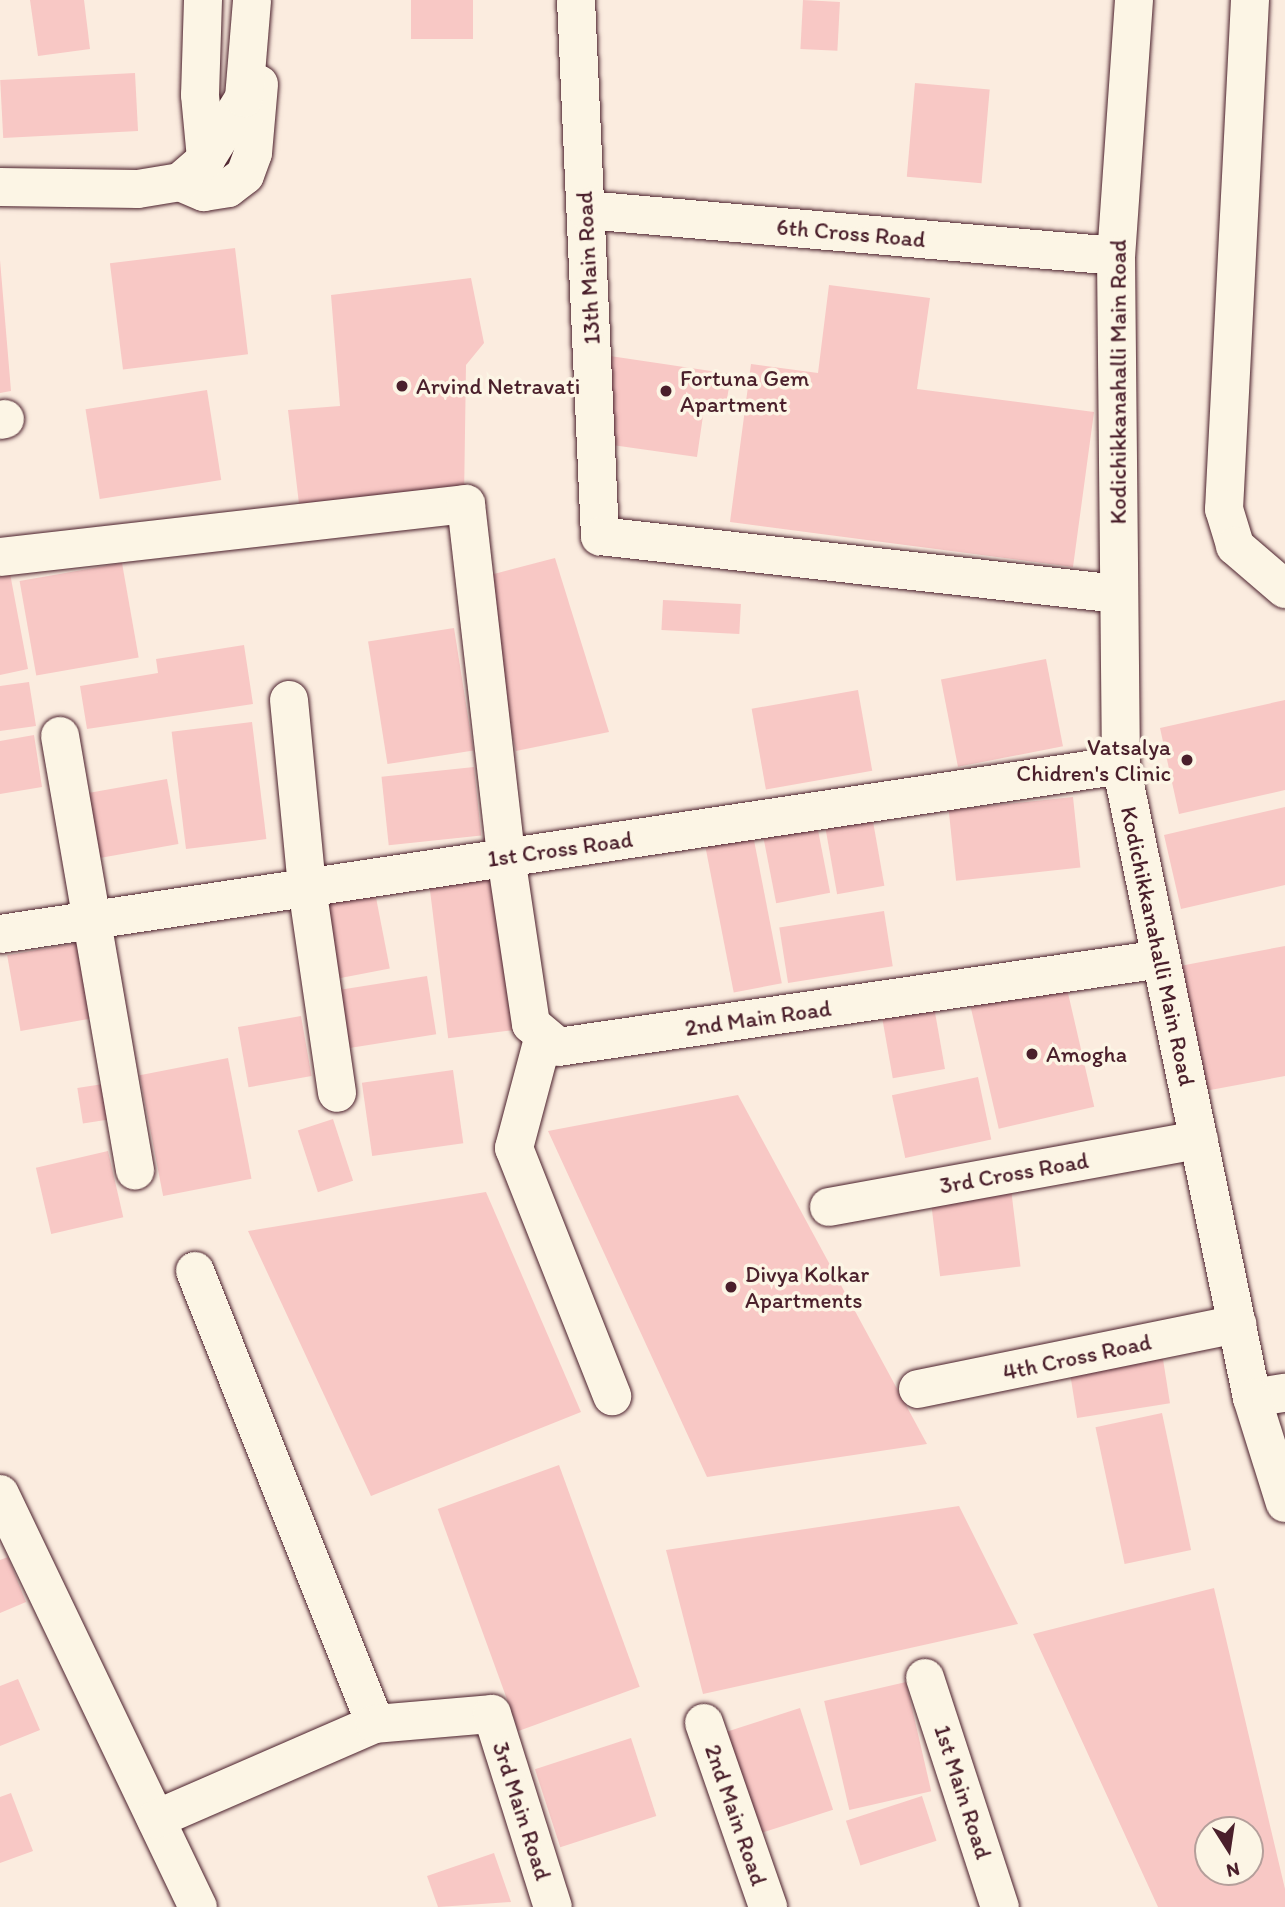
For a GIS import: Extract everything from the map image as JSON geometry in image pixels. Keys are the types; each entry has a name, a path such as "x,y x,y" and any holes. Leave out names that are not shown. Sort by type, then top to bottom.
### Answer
{"street":[{"path":"193,171 200,95 203,0"},
{"path":"0,187 138,189 193,171 252,91 252,0"},
{"name":"13th Main Road","path":"576,0 600,536 1118,594"},
{"name":"Kodichikkanahalli Main Road","path":"1134,0 1116,256 1121,765 1237,1324 1268,1395 1285,1503"},
{"path":"1250,0 1224,509 1235,546 1285,589"},
{"path":"200,95 252,91"},
{"name":"6th Cross Road","path":"586,211 1116,256"},
{"path":"0,557 466,503 506,857 531,1024 542,1039 514,1148 612,1396"},
{"path":"289,700 307,887 337,1093"},
{"path":"60,736 95,919 135,1171"},
{"name":"1st Cross Road","path":"0,934 1121,765"},
{"name":"2nd Main Road","path":"542,1039 558,1047 1161,959"},
{"name":"3rd Cross Road","path":"829,1207 1199,1140"},
{"path":"156,1819 375,1724 195,1270"},
{"name":"4th Cross Road","path":"918,1390 1237,1324"},
{"path":"0,1494 198,1907"},
{"name":"1st Main Road","path":"925,1678 1000,1907"},
{"name":"3rd Main Road","path":"375,1724 492,1714 553,1907"},
{"name":"2nd Main Road","path":"704,1723 768,1907"}],"building":[{"path":"30,0 84,0 90,49 38,56"},
{"path":"411,0 473,0 473,39 411,39"},
{"path":"803,0 840,2 837,51 800,49"},
{"path":"135,73 138,131 3,138 0,80"},
{"path":"915,83 990,90 982,183 907,177"},
{"path":"235,248 248,354 123,370 110,263"},
{"path":"0,260 11,391 0,393"},
{"name":"Arvind Netravati","path":"471,278 484,343 466,365 464,499 301,521 288,410 340,406 331,295"},
{"path":"829,285 930,298 917,389 1094,412 1073,567 730,522 751,364 818,373"},
{"name":"Fortuna Gem Apartment","path":"610,356 731,374 725,412 704,409 697,457 598,443"},
{"path":"207,390 221,480 100,499 86,409"},
{"path":"555,558 609,732 516,751 475,579"},
{"path":"122,563 139,658 36,676 20,581"},
{"path":"9,568 28,669 0,675 0,570"},
{"path":"663,600 741,604 739,634 661,630"},
{"path":"454,628 473,750 387,764 368,642"},
{"path":"244,645 253,704 87,729 80,686 158,673 156,659"},
{"path":"1046,659 1063,746 958,767 941,679"},
{"path":"29,682 36,726 0,731 0,686"},
{"path":"858,690 872,771 766,790 752,709"},
{"path":"1285,700 1285,790 1179,814 1160,728"},
{"path":"252,722 266,839 186,849 172,732"},
{"path":"34,735 42,787 0,794 0,741"},
{"path":"474,767 481,836 389,845 382,777"},
{"path":"167,779 178,844 90,860 78,795"},
{"path":"1073,797 1080,868 956,881 949,810"},
{"path":"1285,807 1285,885 1181,909 1164,835"},
{"path":"871,810 884,886 837,894 824,818"},
{"path":"817,825 830,893 776,903 763,835"},
{"path":"753,835 782,983 734,993 705,844"},
{"path":"497,878 516,1030 448,1038 430,886"},
{"path":"373,882 390,968 329,980 312,894"},
{"path":"884,911 893,966 788,983 779,928"},
{"path":"82,942 95,1018 21,1031 7,955"},
{"path":"1285,946 1285,1076 1205,1091 1180,966"},
{"path":"427,976 436,1034 346,1049 337,990"},
{"name":"Amogha","path":"1065,980 1094,1107 999,1129 970,1002"},
{"path":"933,1001 945,1069 893,1078 881,1010"},
{"path":"301,1016 312,1076 249,1087 238,1027"},
{"path":"228,1058 251,1179 163,1196 140,1075"},
{"path":"453,1070 463,1143 372,1156 362,1083"},
{"path":"978,1077 991,1140 905,1158 892,1095"},
{"path":"103,1084 109,1120 83,1124 77,1088"},
{"name":"Divya Kolkar Apartments","path":"738,1095 927,1444 707,1477 548,1131"},
{"path":"333,1119 353,1181 318,1192 298,1130"},
{"path":"108,1151 123,1217 51,1234 36,1168"},
{"path":"1011,1189 1021,1266 940,1276 931,1199"},
{"path":"486,1192 581,1412 371,1496 248,1231"},
{"path":"1162,1353 1170,1403 1077,1418 1069,1368"},
{"path":"1162,1413 1191,1550 1125,1564 1095,1427"},
{"path":"559,1465 640,1687 518,1731 438,1509"},
{"path":"959,1506 1018,1624 703,1694 666,1550"},
{"path":"8,1557 26,1602 0,1613 0,1560"},
{"path":"1214,1588 1285,1889 1285,1907 1158,1907 1033,1634"},
{"path":"18,1679 40,1730 0,1746 0,1686"},
{"path":"906,1682 931,1791 849,1810 824,1701"},
{"path":"800,1708 833,1810 759,1834 726,1732"},
{"path":"631,1738 656,1816 560,1847 535,1769"},
{"path":"11,1793 33,1851 0,1863 0,1797"},
{"path":"922,1796 937,1841 860,1865 846,1821"},
{"path":"494,1853 511,1902 438,1907 427,1876"}],"place":[{"name":"Arvind Netravati","path":"402,386"},
{"name":"Fortuna Gem Apartment","path":"666,391"},
{"name":"Vatsalya Chidren's Clinic","path":"1187,760"},
{"name":"Amogha","path":"1032,1054"},
{"name":"Divya Kolkar Apartments","path":"731,1287"}]}
